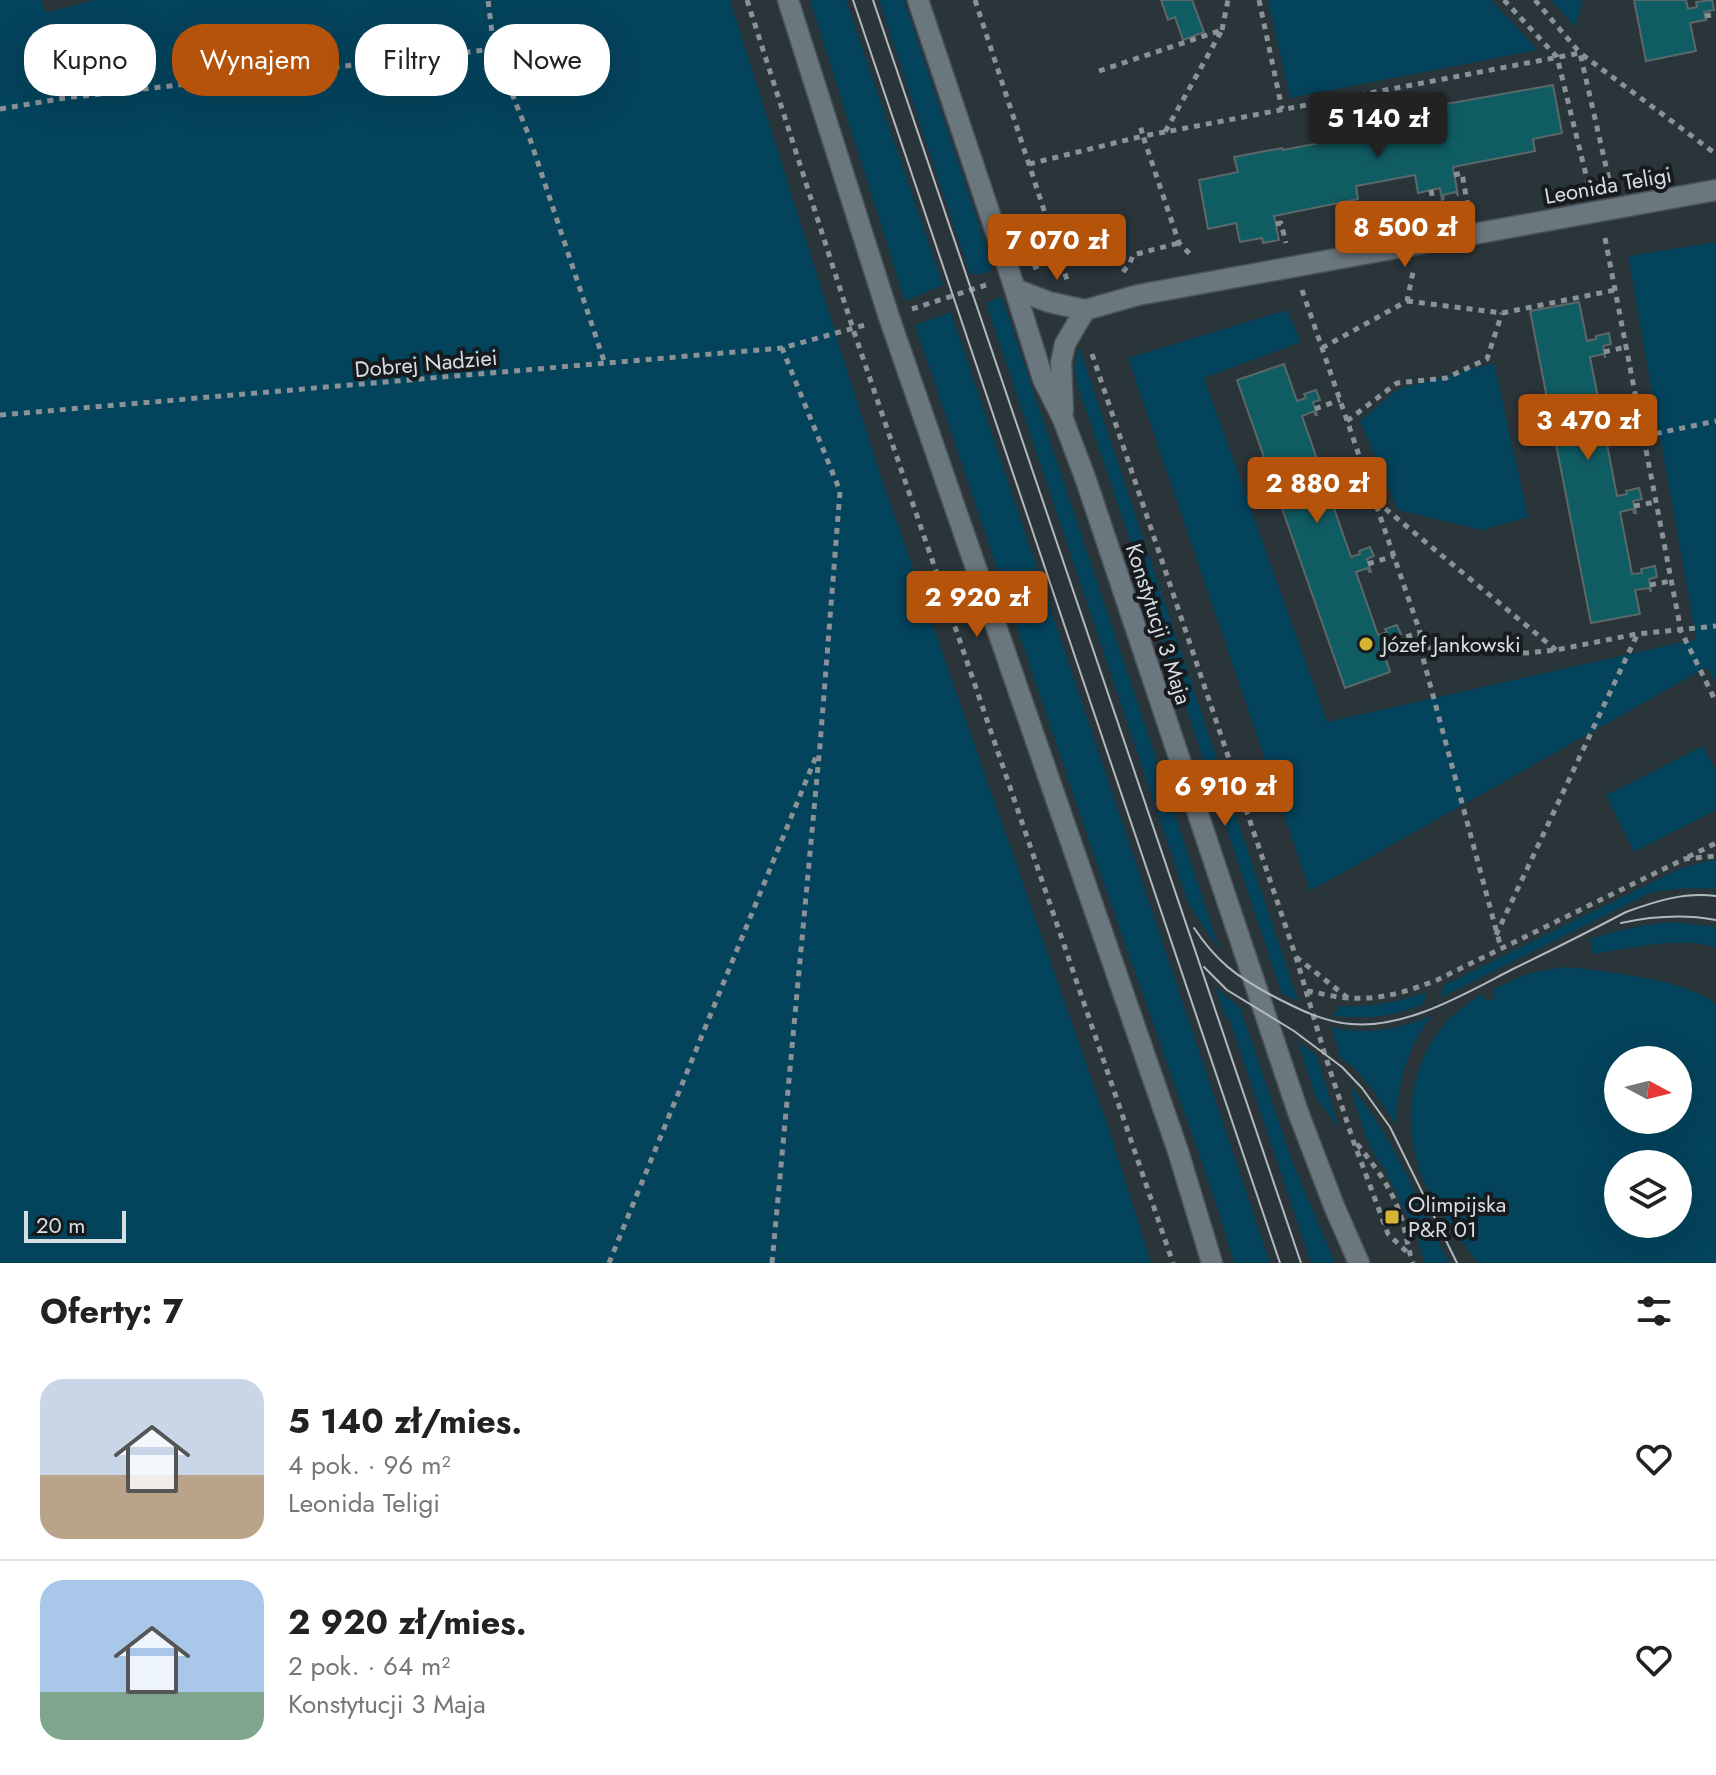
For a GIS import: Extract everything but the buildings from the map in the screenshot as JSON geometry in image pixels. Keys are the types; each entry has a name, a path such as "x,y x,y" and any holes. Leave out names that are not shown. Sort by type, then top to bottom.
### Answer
{"street":[{"path":"788,0 889,317 1178,1151 1212,1263"},
{"name":"Konstytucji 3 Maja","path":"918,0 1043,379 1063,419 1086,480 1298,1112 1359,1263"},
{"name":"Leonida Teligi","path":"1013,283 1041,300 1081,312 1138,295 1716,190"},
{"path":"1063,419 1062,356 1066,340 1081,312"}],"path":[{"path":"488,0 491,24"},
{"path":"747,0 853,329 1173,1263"},
{"path":"975,0 1296,957 1353,1140 1388,1234 1410,1255"},
{"path":"1165,132 1222,30 1228,0"},
{"path":"1259,0 1282,109"},
{"path":"1504,0 1557,57 1590,189 1611,185"},
{"path":"1535,0 1580,53 1716,154"},
{"path":"1705,16 1716,14"},
{"path":"1099,71 1222,30"},
{"path":"0,109 65,98 484,50"},
{"path":"1029,164 1143,136 1580,53"},
{"path":"1580,53 1611,185 1608,210 1615,290 1681,631 1716,702"},
{"path":"513,96 605,364"},
{"path":"1323,102 1329,142"},
{"path":"1140,125 1179,243 1188,254 1199,260"},
{"path":"1454,175 1462,173 1469,212"},
{"path":"1431,190 1436,219"},
{"path":"1407,301 1424,221 1447,217"},
{"path":"1276,224 1281,223 1287,247 1276,249"},
{"path":"1119,275 1133,255 1179,243"},
{"name":"Dobrej Nadziei","path":"0,415 782,348 1013,283 1060,257"},
{"path":"1294,267 1420,632 1420,647 1501,948"},
{"path":"1322,348 1407,301 1502,313 1615,290"},
{"path":"1347,421 1397,383 1446,378 1487,359 1502,313"},
{"path":"1604,352 1626,347"},
{"path":"772,1263 840,491 782,348"},
{"path":"1315,409 1340,400"},
{"path":"1644,436 1716,421"},
{"path":"1620,430 1641,425"},
{"path":"1341,487 1367,477"},
{"path":"1375,501 1556,650"},
{"path":"1634,506 1656,502"},
{"path":"1368,564 1394,556"},
{"path":"1650,585 1671,581"},
{"path":"1420,647 1526,653 1637,634 1716,626"},
{"path":"1395,641 1420,632"},
{"path":"1496,935 1637,634"},
{"path":"609,1263 820,745"},
{"path":"1307,991 1349,998 1391,996 1414,989 1716,843"},
{"path":"1684,859 1716,856"},
{"path":"1296,957 1349,998"},
{"path":"1353,1140 1392,1195 1401,1215 1413,1263"}],"shaded area":[{"path":"0,0 41,0 46,13 94,0 730,0 880,474 1109,1129 1151,1263 0,1263"},
{"path":"810,0 846,0 943,285 905,301"},
{"path":"879,0 904,0 992,264 991,270 982,274 970,274"},
{"path":"1268,0 1491,0 1538,50 1290,98"},
{"path":"1551,0 1583,0 1575,27"},
{"path":"1716,242 1716,684 1707,667 1310,891 1128,358 1287,310 1301,342 1204,378 1327,722 1696,639 1628,256"},
{"path":"1002,297 1220,950 1187,900 986,303"},
{"path":"951,312 1270,1263 1234,1263 915,325"},
{"path":"1079,346 1298,1001 1282,994 1078,386 1074,369"},
{"path":"1494,363 1528,517 1482,530 1398,510 1360,421 1398,389"},
{"path":"1703,746 1716,771 1716,810 1634,852 1606,795"},
{"path":"1716,860 1716,889 1652,892 1440,998 1444,985 1679,869"},
{"path":"1674,922 1716,927 1716,948 1702,944 1671,943 1593,954 1590,939 1631,928"},
{"path":"1565,967 1666,982 1703,995 1716,1004 1716,1263 1478,1263 1442,1213 1424,1181 1412,1140 1412,1097 1424,1056 1435,1037 1452,1016 1482,994 1486,1000 1492,1000 1495,995 1493,989 1530,973"},
{"path":"1215,988 1240,1007 1294,1166 1335,1263 1311,1263 1229,1018 1226,1018"},
{"path":"1426,992 1424,1004 1390,1015 1333,1016 1339,1006 1383,1004"},
{"path":"1433,1015 1416,1039 1405,1067 1396,1125 1374,1091 1341,1058 1331,1027 1357,1031 1383,1030"},
{"path":"1298,1043 1316,1054 1339,1128 1316,1098"},
{"path":"1349,1084 1392,1147 1449,1263 1425,1263 1417,1237 1365,1135"}],"tram line":[{"path":"853,0 1280,1263"},
{"path":"873,0 1301,1263"},
{"path":"1194,928 1228,967 1271,995 1330,1020 1372,1024 1434,1008 1626,912 1670,898 1716,896"},
{"path":"1621,923 1668,917 1716,920"},
{"path":"1204,967 1227,990 1294,1031 1342,1067 1362,1088 1390,1127 1457,1263"}],"place":[{"name":"Józef Jankowski","path":"1366,644"},
{"name":"Olimpijska P&R 01","path":"1392,1217"}]}
